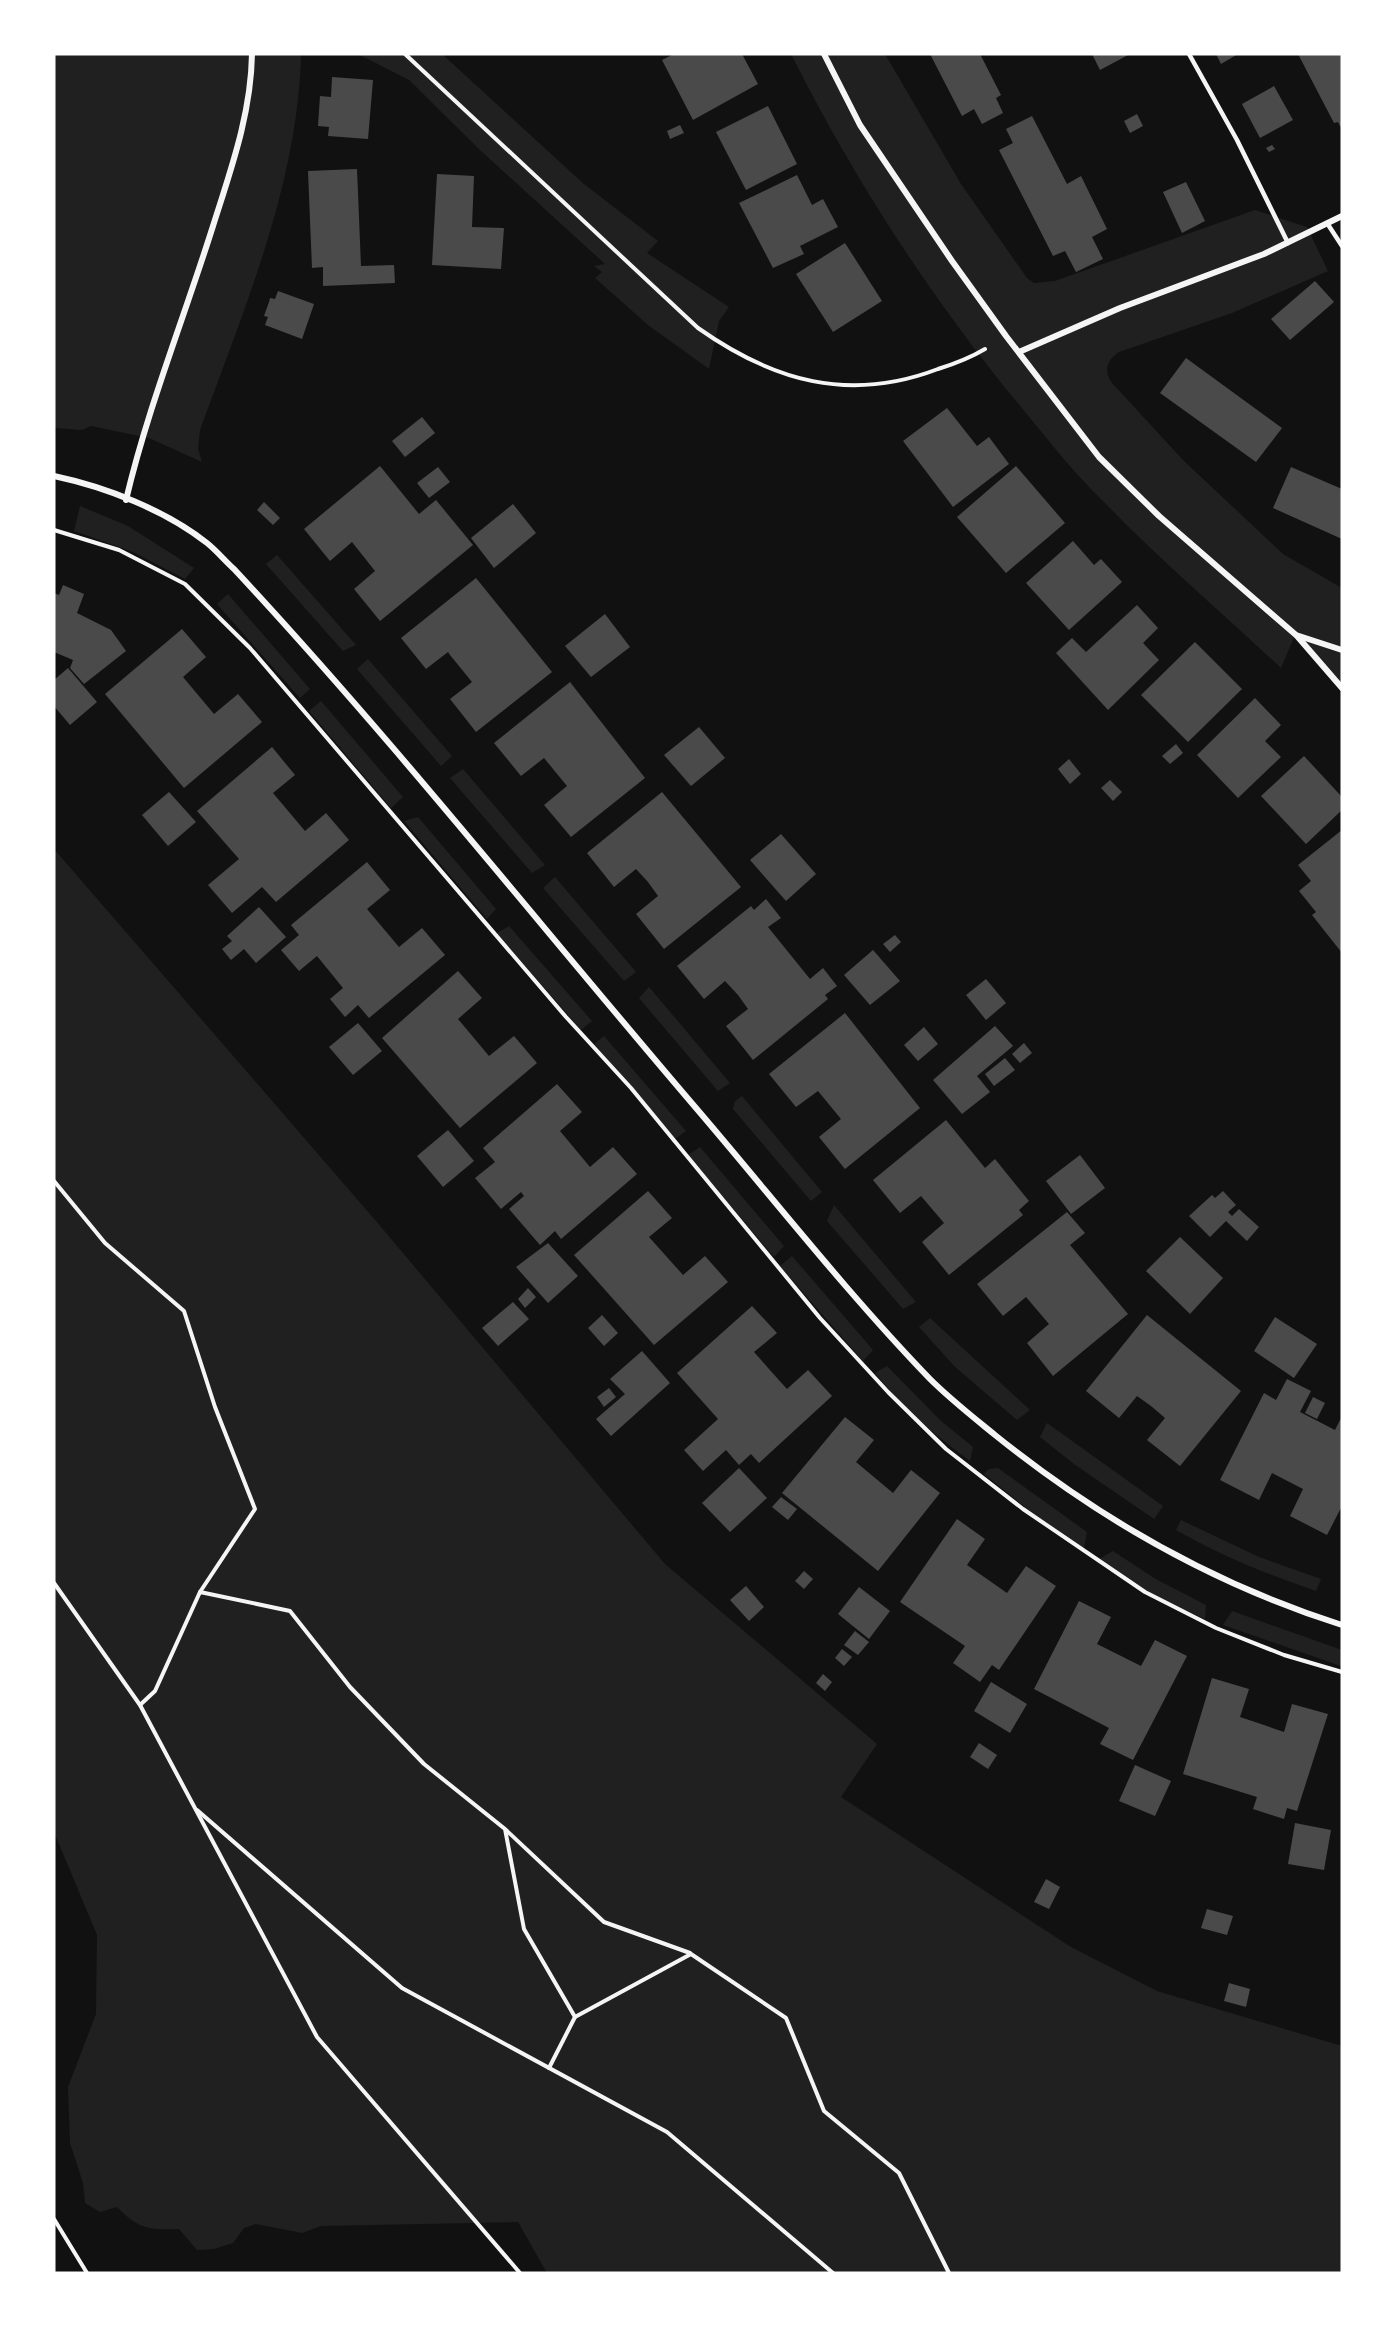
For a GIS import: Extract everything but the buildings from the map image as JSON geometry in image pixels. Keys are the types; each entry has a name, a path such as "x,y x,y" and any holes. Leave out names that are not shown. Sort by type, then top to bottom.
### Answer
{"street":[{"path":"126,500 147,423 240,142 251,89 252,54"},
{"path":"824,54 860,125 1006,336 1099,456 1182,537 1296,635 1342,688"},
{"path":"1019,351 1061,332 1288,243 1342,216"},
{"path":"54,476 90,486 170,519 208,543 264,602 475,843 614,1012 866,1309 932,1381 1012,1449 1109,1516 1178,1556 1239,1586 1342,1625"},
{"path":"1296,635 1342,650"}],"lane":[{"path":"1189,54 1237,140 1288,243"},
{"path":"1327,223 1342,246"}],"path":[{"path":"405,54 698,328 748,360 794,378 819,383 890,384 953,364 980,352 1006,336"},
{"path":"54,1181 105,1242 184,1311 215,1407 255,1509 200,1592 155,1691 140,1705"},
{"path":"54,1583 140,1705 317,2037 520,2273"},
{"path":"200,1592 290,1611 350,1687 424,1764 505,1829 604,1922 691,1954 786,2018 824,2111 899,2173 949,2273"},
{"path":"194,1807 402,1988 667,2132 833,2273"},
{"path":"505,1829 524,1929 575,2017"},
{"path":"549,2068 575,2017 691,1954"},
{"path":"54,2219 87,2273"}],"shaded area":[{"path":"54,54 301,54 298,103 279,198 251,292 200,430 198,449 202,462 149,438 91,426 82,430 54,428"},
{"path":"358,54 442,54 584,184 658,241 647,253 729,307 719,321 709,369 648,325 595,278 602,272 594,266 605,264 481,151 409,80"},
{"path":"791,54 885,54 961,184 1027,278 1034,283 1055,281 1255,210 1307,227 1328,271 1232,313 1119,352 1109,362 1107,370 1112,383 1183,460 1283,554 1342,588 1342,688 1295,635 1281,668 1146,543 1065,460 995,376 930,288 843,150"},
{"path":"80,506 128,526 194,568 185,579 133,552 74,531"},
{"path":"277,555 356,645 343,651 266,564"},
{"path":"228,594 310,689 300,698 217,604"},
{"path":"368,659 452,756 441,766 357,669"},
{"path":"321,701 403,797 391,808 309,711"},
{"path":"463,769 545,865 532,873 450,778"},
{"path":"418,817 496,909 487,919 404,821"},
{"path":"54,849 376,1221 665,1564 877,1744 841,1797 1071,1947 1157,1991 1342,2046 1342,2273 547,2273 518,2222 321,2226 302,2233 256,2224 244,2228 233,2243 214,2249 197,2250 179,2229 145,2227 131,2220 117,2207 100,2212 85,2203 83,2183 70,2143 68,2087 96,2014 97,1935 54,1832"},
{"path":"555,877 636,972 624,981 543,888"},
{"path":"509,926 592,1021 581,1030 497,933"},
{"path":"649,987 730,1083 718,1091 639,998"},
{"path":"604,1036 686,1131 675,1139 594,1044"},
{"path":"742,1096 822,1192 811,1201 733,1109 735,1101"},
{"path":"700,1147 784,1246 774,1257 688,1155"},
{"path":"834,1205 916,1302 903,1309 827,1221"},
{"path":"792,1256 873,1350 863,1361 780,1266"},
{"path":"930,1318 1030,1410 1017,1420 955,1367 919,1327"},
{"path":"887,1366 940,1420 973,1447 970,1461 920,1420 885,1386 875,1373"},
{"path":"1047,1423 1163,1506 1154,1519 1074,1464 1040,1437"},
{"path":"998,1468 1087,1532 1084,1548 1031,1512 984,1474 989,1469"},
{"path":"1181,1520 1259,1557 1321,1579 1316,1591 1244,1564 1210,1548 1176,1530"},
{"path":"1113,1551 1154,1578 1206,1605 1205,1619 1158,1598 1099,1559"},
{"path":"1232,1611 1342,1650 1341,1666 1223,1625"}]}
